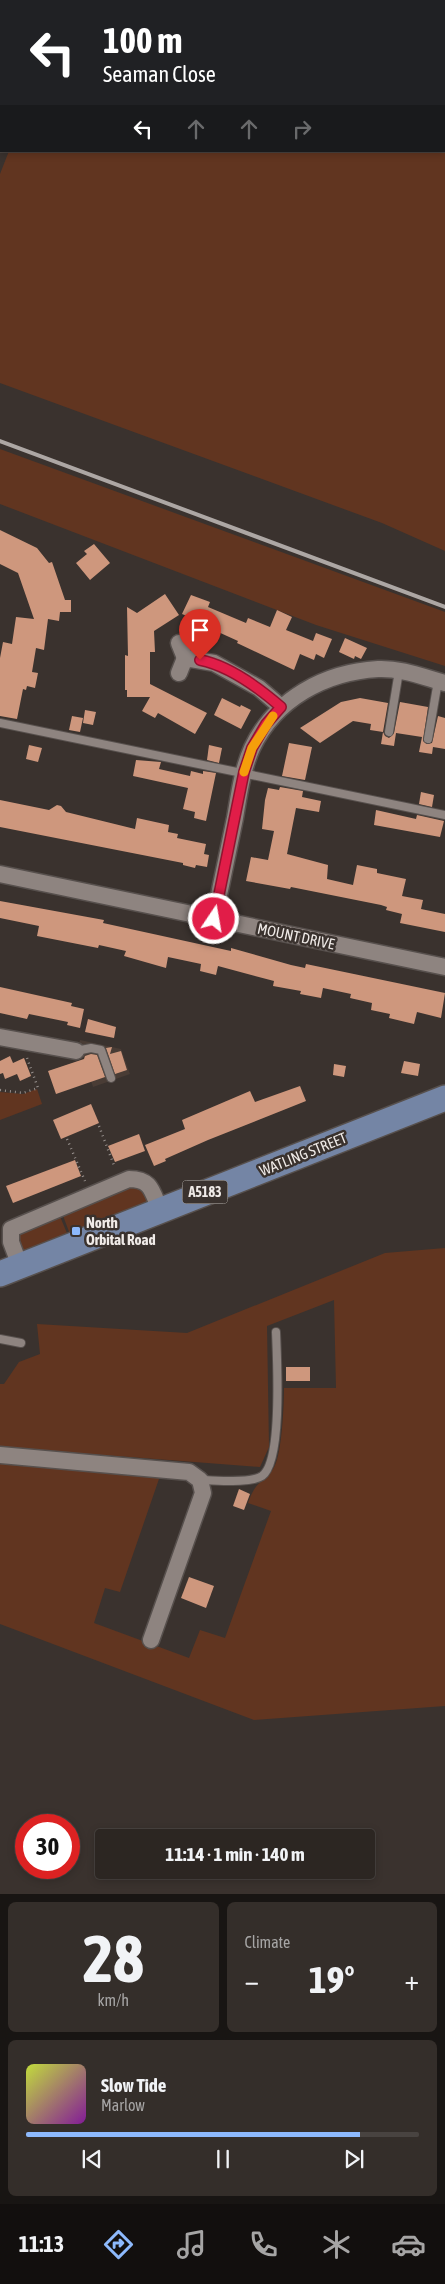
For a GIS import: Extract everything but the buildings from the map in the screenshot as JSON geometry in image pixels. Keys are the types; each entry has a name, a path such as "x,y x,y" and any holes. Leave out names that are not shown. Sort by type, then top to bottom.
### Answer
{"main road":[{"name":"WATLING STREET","path":"10,1270 445,1098"}],"street":[{"path":"181,658 214,663 259,688 281,707"},
{"path":"214,919 244,772 252,748 266,724 281,707 303,691 320,682 364,671 378,669 399,671 441,682"},
{"name":"MOUNT DRIVE","path":"0,874 445,966"},
{"path":"0,1037 76,1051"},
{"name":"WATLING STREET","path":"10,1270 5,1241 11,1228 121,1183 140,1179 147,1182 160,1210"},
{"path":"0,1455 190,1472 200,1480 203,1493 151,1640"}],"lane":[{"path":"389,732 399,671"},
{"path":"428,739 441,682"},
{"path":"0,723 445,814"},
{"path":"76,1051 91,1048 101,1050 111,1078"},
{"path":"200,1480 253,1479 264,1475 270,1465 274,1448 277,1417 276,1332"},
{"path":"0,1339 21,1343"}],"path":[{"path":"0,1090 23,1093 38,1088 20,1041"},
{"path":"99,1126 121,1183"},
{"path":"67,1139 90,1196"}],"shaded area":[{"path":"9,152 445,152 445,551 382,523 0,383 0,174"},
{"path":"0,449 445,612 445,666 316,625 0,504"},
{"path":"80,1040 121,1049 130,1074 93,1087 79,1044"},
{"path":"37,1089 42,1104 0,1120 0,1092 23,1094"},
{"path":"136,1183 150,1200 147,1207 71,1237 62,1213"},
{"path":"59,1214 69,1238 26,1252 21,1250 17,1241 20,1231"},
{"path":"445,1248 445,1706 254,1720 0,1624 0,1462 160,1476 120,1592 105,1588 94,1623 189,1658 200,1630 225,1638 271,1511 248,1503 256,1487 273,1469 279,1454 284,1388 336,1388 334,1300 267,1326 269,1447 260,1467 0,1447 0,1384 4,1384 19,1362 40,1354 37,1324 187,1333 385,1253"}],"railway":[{"path":"0,441 445,607"}],"slow traffic":[{"path":"244,772 252,748 273,716"}],"place":[{"name":"North Orbital Road","path":"76,1231"}],"route":[{"path":"200,660 214,663 259,688 281,707 266,724 252,748 244,772 214,919"}]}
